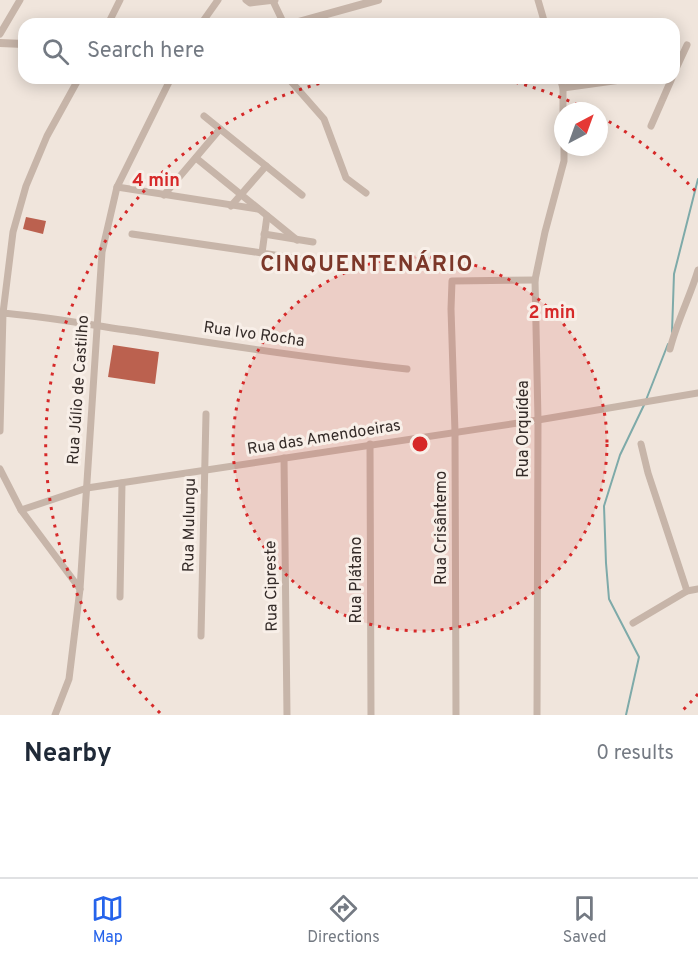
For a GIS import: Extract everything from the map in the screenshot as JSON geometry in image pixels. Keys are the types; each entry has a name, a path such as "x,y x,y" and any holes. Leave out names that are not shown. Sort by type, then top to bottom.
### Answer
{"street":[{"path":"0,34 20,0"},
{"path":"111,18 120,0"},
{"path":"205,18 218,0"},
{"path":"246,0 250,3 274,0 282,18"},
{"path":"313,18 378,0"},
{"path":"538,0 543,18"},
{"path":"0,43 18,44"},
{"path":"680,60 687,45"},
{"path":"0,431 2,313 13,232 26,186 47,136 76,84"},
{"name":"Rua Júlio de Castilho","path":"55,715 69,680 80,589 102,252 117,188 168,84"},
{"path":"293,84 324,119 346,178 366,193"},
{"path":"561,84 563,102"},
{"path":"562,88 591,84"},
{"path":"651,126 669,84"},
{"path":"204,116 302,195"},
{"path":"164,195 220,129"},
{"name":"Rua Orquídea","path":"537,715 536,280 564,156"},
{"path":"196,158 297,240"},
{"path":"231,206 266,166"},
{"path":"117,188 258,209"},
{"path":"262,253 267,216"},
{"path":"132,234 305,260"},
{"path":"264,234 313,242"},
{"path":"670,349 676,324 689,298 698,270"},
{"name":"Rua Crisântemo","path":"456,715 452,281 536,280"},
{"name":"Rua Ivo Rocha","path":"2,313 70,320 97,326 407,369"},
{"name":"Rua das Amendoeiras","path":"21,510 87,488 600,411 698,393"},
{"name":"Rua Mulungu","path":"201,636 206,414"},
{"name":"Rua Plátano","path":"370,444 371,715"},
{"path":"641,444 648,473 687,591"},
{"name":"Rua Cipreste","path":"284,458 287,715"},
{"path":"0,470 21,510 80,589"},
{"path":"120,597 122,483"},
{"path":"633,622 687,591 698,589"}],"building":[{"path":"26,217 46,221 43,234 23,229"},
{"path":"113,345 159,352 155,384 108,377"}],"waterway":[{"path":"672,332 674,274 698,179"},
{"path":"646,400 668,344"},
{"path":"626,715 639,657 609,599 604,506 620,455 644,405"}],"district":[{"name":"CINQUENTENÁRIO","path":"367,265"}]}
